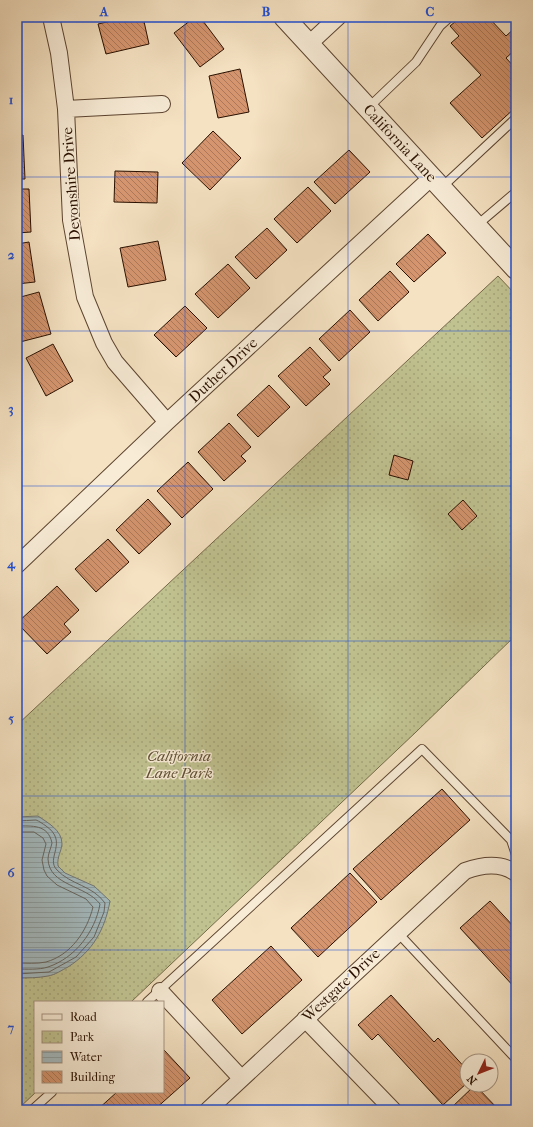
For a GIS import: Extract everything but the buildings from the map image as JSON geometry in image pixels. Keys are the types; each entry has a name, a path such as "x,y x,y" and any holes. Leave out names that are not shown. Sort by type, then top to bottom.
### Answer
{"street":[{"name":"Devonshire Drive","path":"51,17 59,53 66,109 71,220 85,298 104,343 115,362 167,422"},
{"name":"California Lane","path":"284,17 516,269"},
{"path":"309,44 338,17"},
{"path":"66,109 162,104"},
{"name":"Duther Drive","path":"17,565 167,422 436,182"},
{"name":"Westgate Drive","path":"208,1110 465,871 479,866 497,866 512,870 516,873"},
{"path":"160,991 241,1078"},
{"path":"305,1019 393,1110"}],"lane":[{"path":"368,108 416,62 440,26 450,17"},
{"path":"436,182 516,118"},
{"path":"476,226 516,192"},
{"path":"149,1001 422,750 511,840 516,855"},
{"path":"398,933 516,1059"},
{"path":"32,1110 51,1093"}],"green space":[{"name":"California Lane Park","path":"498,276 516,295 516,635 416,732 132,1001 34,1001 35,1093 17,1110 17,725"}],"water":[{"path":"38,816 54,827 60,835 62,844 58,866 65,873 94,886 110,901 101,930 91,946 77,961 56,974 36,978 17,978 17,817"}]}
